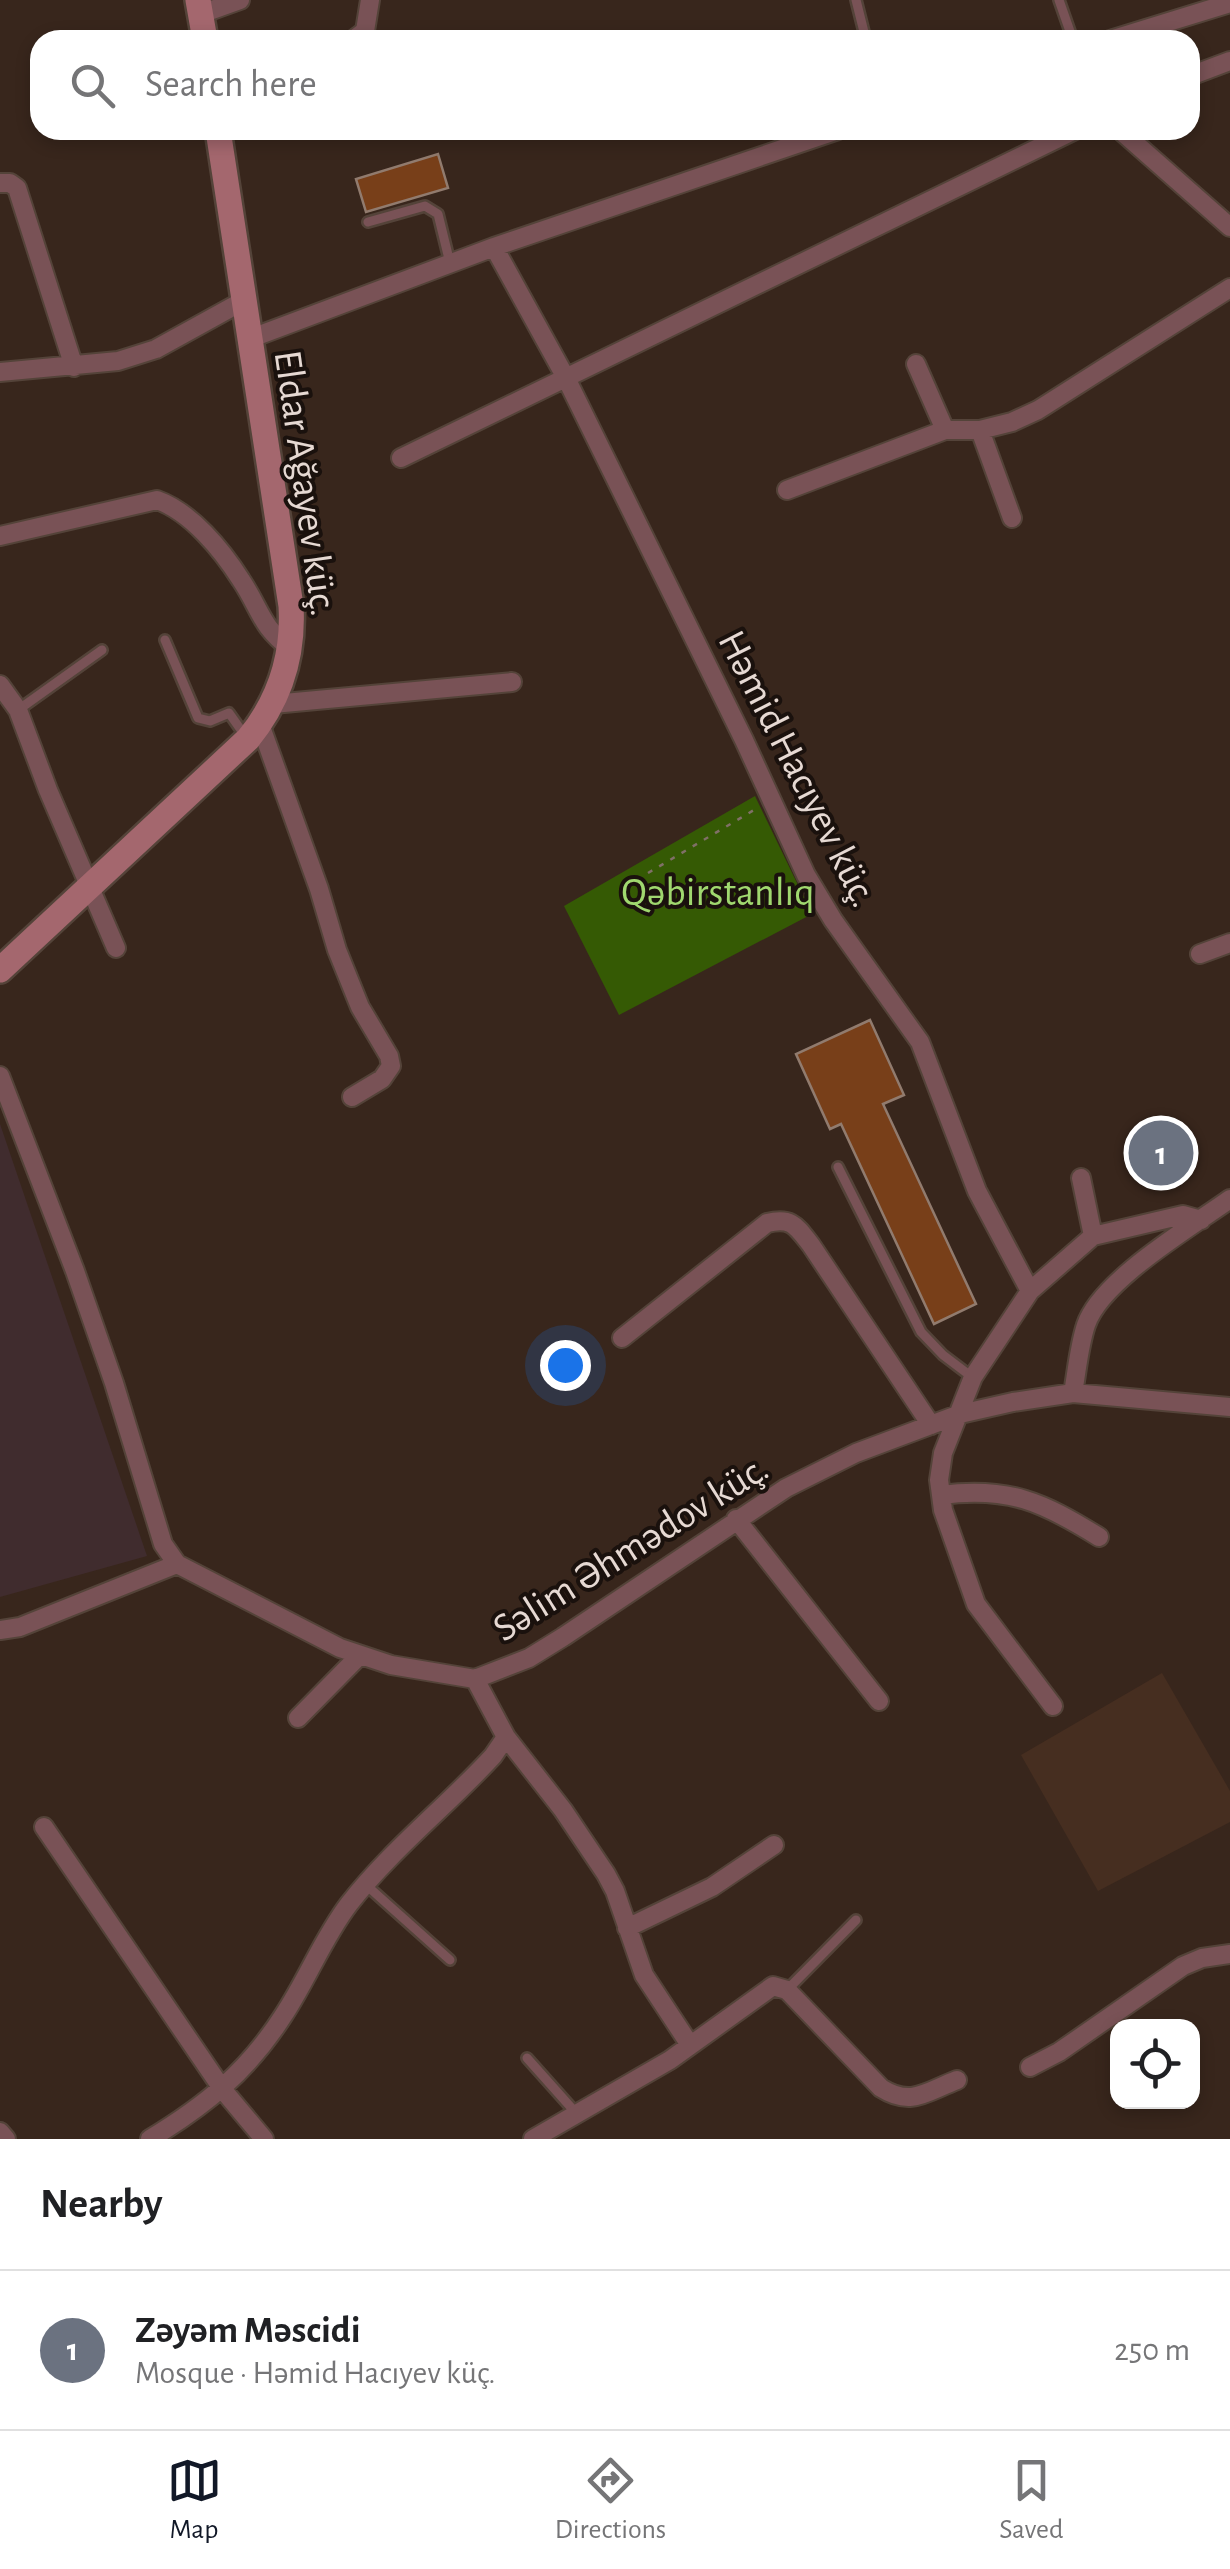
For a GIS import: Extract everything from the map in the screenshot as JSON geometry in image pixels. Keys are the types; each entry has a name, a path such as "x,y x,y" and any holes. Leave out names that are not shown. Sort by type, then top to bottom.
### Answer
{"main road":[{"name":"Eldar Ağayev küç.","path":"0,970 260,722 291,649 291,606 219,140"}],"street":[{"path":"200,7 240,0"},
{"path":"364,30 370,0"},
{"path":"1142,30 1230,3"},
{"path":"1200,72 1230,61"},
{"path":"249,340 494,247 809,140"},
{"path":"401,458 1054,140"},
{"path":"1131,140 1230,226"},
{"path":"0,183 18,188 74,367"},
{"name":"Həmid Hacıyev küç.","path":"494,247 566,378 806,875 833,920 920,1042 977,1191 1030,1291"},
{"path":"786,490 945,430 980,430 1012,422 1038,410 1230,288"},
{"path":"0,372 118,361 156,349 243,301"},
{"path":"916,364 945,430"},
{"path":"980,430 1012,518"},
{"path":"0,536 156,500 170,505 215,544 242,581 272,634 291,649"},
{"path":"352,1097 382,1079 391,1066 390,1056 360,1007 336,950 319,889 260,722 512,682"},
{"path":"0,685 18,710 116,948"},
{"path":"1200,954 1230,943"},
{"path":"0,1076 114,1383 151,1513 163,1544 177,1564 20,1627 0,1630"},
{"path":"1081,1178 1093,1236"},
{"path":"1072,1393 1086,1324 1097,1304 1121,1278 1230,1199"},
{"path":"1053,1706 976,1604 941,1495 938,1480 942,1452 973,1378 1030,1291 1093,1236 1183,1215 1200,1220"},
{"path":"622,1338 767,1223 782,1220 795,1225 811,1245 931,1425"},
{"name":"Səlim Əhmədov küç.","path":"177,1564 280,1619 360,1655 391,1665 475,1680 529,1658 736,1519 825,1468 960,1414 1072,1393 1230,1407"},
{"path":"941,1495 972,1491 1018,1497 1052,1508 1099,1537"},
{"path":"736,1519 879,1701"},
{"path":"298,1718 360,1655"},
{"path":"475,1680 506,1737 563,1810 606,1874 644,1976 690,2045"},
{"path":"150,2139 223,2090 259,2050 365,1884 480,1771 506,1737"},
{"path":"44,1827 223,2090 264,2139"},
{"path":"627,1928 712,1887 774,1844"},
{"path":"1030,2067 1059,2052 1183,1966 1202,1958 1230,1954"},
{"path":"533,2139 690,2045 768,1989 780,1986 881,2088 898,2098 912,2099 956,2080"},
{"path":"0,2132 6,2139"}],"lane":[{"path":"856,0 864,30"},
{"path":"1060,0 1070,30"},
{"path":"368,222 425,206 432,208 438,214 450,263"},
{"path":"164,640 198,718 210,721 229,713 260,722"},
{"path":"18,710 102,650"},
{"path":"838,1167 920,1332 973,1378"},
{"path":"365,1884 450,1960"},
{"path":"787,1990 856,1920"},
{"path":"528,2058 576,2113"}],"path":[{"path":"648,874 772,799"}],"shaded area":[{"path":"0,1124 147,1556 0,1597"},
{"path":"1162,1673 1230,1791 1230,1822 1098,1891 1021,1755"}],"green space":[{"name":"Qəbirstanlıq","path":"755,796 812,914 619,1015 564,906"}],"building":[{"path":"438,154 448,188 366,212 356,179"},
{"path":"870,1020 904,1095 883,1104 976,1304 934,1324 841,1124 830,1129 796,1054"}],"place":[{"name":"Zəyəm Məscidi","path":"1161,1153"}]}
